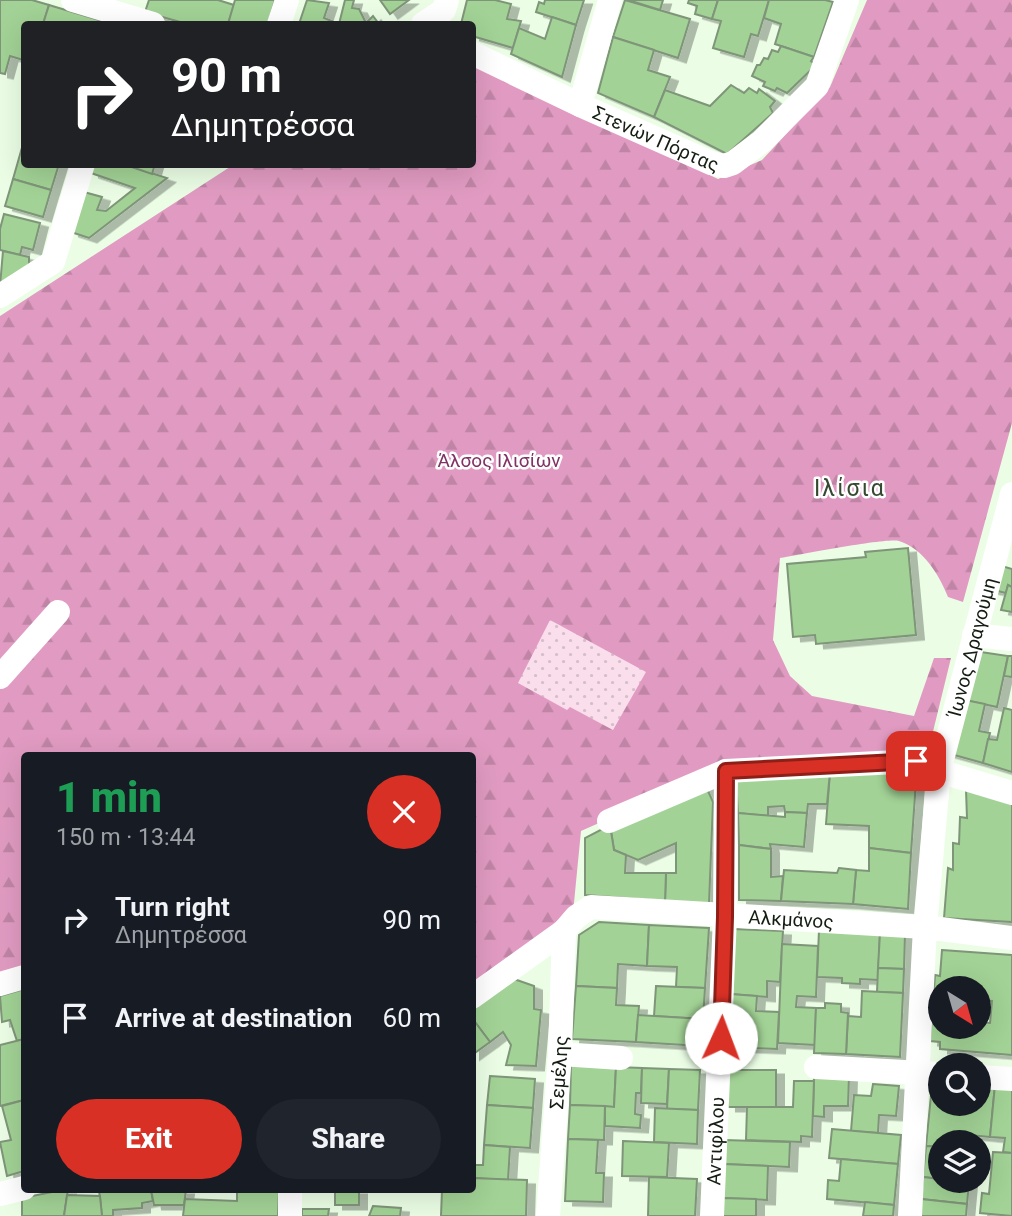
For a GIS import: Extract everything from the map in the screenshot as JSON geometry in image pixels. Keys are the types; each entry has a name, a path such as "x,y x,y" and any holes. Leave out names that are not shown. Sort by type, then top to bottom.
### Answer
{"street":[{"path":"73,0 146,21"},
{"path":"280,21 287,0"},
{"path":"428,21 444,10 447,0"},
{"path":"580,105 610,0"},
{"name":"Στενών Πόρτας","path":"476,55 580,105 711,163 724,166 733,163 762,141 817,86 847,0"},
{"path":"0,296 53,262 82,168"},
{"name":"Ίωνος Δραγούμη","path":"928,1053 925,927 939,771 1012,494"},
{"path":"0,677 58,611"},
{"path":"974,635 1012,639"},
{"path":"609,821 726,771 916,761 939,771 1012,793"},
{"name":"Αντιφίλου","path":"712,1216 725,917 726,771"},
{"name":"Αλκμάνος","path":"476,994 564,931 576,917 591,907 925,927 1012,938"},
{"name":"Σεμέλης","path":"548,1216 560,1054 564,931"},
{"path":"0,984 21,978"},
{"path":"560,1054 621,1058"},
{"path":"816,1067 928,1073"},
{"path":"991,1078 1012,1079"},
{"name":"Ίωνος Δραγούμη","path":"911,1216 928,1081"},
{"path":"9,1216 11,1191"},
{"path":"290,1193 290,1216"}],"green space":[{"name":"Άλσος Ιλισίων","path":"867,0 1012,0 1012,423 963,602 948,597 923,556 899,541 862,544 780,558 773,640 790,676 812,696 914,716 934,658 951,658 928,752 804,758 723,768 581,831 573,913 476,984 476,752 21,752 21,970 0,976 0,316 228,168 476,168 476,63 718,179 762,160 830,87"}],"shaded area":[{"path":"550,620 646,672 613,730 570,707 567,710 518,683"}],"building":[{"path":"0,0 32,0 49,5 44,21 21,21 21,59 10,56 5,74 0,73"},
{"path":"149,0 218,0 234,5 229,21 176,21 145,12"},
{"path":"235,0 275,0 269,21 229,21"},
{"path":"307,0 329,3 324,18 332,21 300,21"},
{"path":"345,0 354,0 352,8 359,9 365,21 340,21"},
{"path":"380,0 409,0 390,14"},
{"path":"467,0 495,0 511,4 507,19 521,21 513,48 476,37 476,21 462,21"},
{"path":"545,0 584,0 576,25 536,12 539,2 544,4"},
{"path":"625,0 690,19 678,58 613,37"},
{"path":"628,0 663,0 660,10"},
{"path":"689,0 718,0 712,19 695,14 697,6 688,3"},
{"path":"718,0 769,0 758,36 751,34 744,57 713,48 721,21 712,19"},
{"path":"769,0 833,2 814,57 775,44 781,24 764,18"},
{"path":"49,5 103,21 44,21"},
{"path":"552,17 576,25 562,77 511,54 519,28 545,39"},
{"path":"613,37 654,50 648,70 670,77 654,117 598,93"},
{"path":"781,46 814,57 811,61 816,65 787,93 763,86 765,82 752,76 757,65 760,65 764,58 768,59 772,50 778,52"},
{"path":"731,85 744,93 749,88 757,93 759,89 775,101 770,107 773,113 727,154 654,117 665,90 710,106"},
{"path":"21,151 21,168 58,168 51,190 13,179"},
{"path":"93,168 136,168 167,178 89,238 71,232 84,192 102,197 97,210 106,211 135,188 91,173"},
{"path":"135,168 154,168 152,174"},
{"path":"13,179 51,190 43,217 5,206"},
{"path":"4,214 40,223 33,250 22,247 20,255 0,250 0,229"},
{"path":"3,251 29,257 29,267 0,286"},
{"path":"908,548 916,635 816,644 815,635 793,637 787,564 866,557 865,552"},
{"path":"995,564 1012,569 1012,587 1008,585 1006,593 989,589"},
{"path":"1008,585 1012,587 1012,612 1001,610"},
{"path":"974,651 1008,656 997,707 960,699"},
{"path":"1008,656 1012,656 1012,677 1004,676"},
{"path":"960,699 985,704 979,731 990,733 983,763 947,753"},
{"path":"1004,708 1012,710 1012,772 983,763 988,739 997,740"},
{"path":"917,767 911,853 869,848 869,826 826,824 830,772"},
{"path":"830,772 827,804 808,804 807,813 785,812 784,806 768,807 768,816 738,813 736,779"},
{"path":"704,782 713,802 709,904 665,901 666,873 676,873 676,843 638,860 614,850 610,825"},
{"path":"966,790 1012,804 1012,922 944,918 948,868 953,870 953,843 959,844 960,817 967,818"},
{"path":"785,812 807,813 804,847 770,844 771,849 739,845 738,813 785,817"},
{"path":"610,825 614,850 626,855 625,873 666,873 665,901 585,895 585,838"},
{"path":"739,845 771,849 771,877 783,876 781,901 739,900"},
{"path":"869,848 911,853 908,909 853,904 856,870 869,871"},
{"path":"839,868 856,870 853,904 781,901 784,870 837,873"},
{"path":"599,922 649,925 647,966 618,964 617,988 576,986 579,935"},
{"path":"649,925 709,928 705,988 676,987 677,967 647,966"},
{"path":"733,929 783,931 780,982 767,981 767,997 730,994"},
{"path":"819,930 880,933 878,980 860,979 860,984 842,983 842,978 817,977"},
{"path":"880,933 905,934 904,969 878,968"},
{"path":"782,944 818,946 816,997 797,996 796,1007 816,1008 815,1045 778,1043"},
{"path":"942,950 1012,955 1012,1055 940,1049 940,1042 930,1041 991,1039 991,976 940,976"},
{"path":"878,968 904,969 903,993 877,992"},
{"path":"514,979 534,986 534,1009 541,1010 536,1066 506,1065 511,1045 503,1032 490,1042 476,1023 476,1006"},
{"path":"576,986 617,988 616,1005 639,1006 636,1042 572,1039"},
{"path":"656,986 705,988 703,1019 654,1016"},
{"path":"21,990 21,1040 17,1041 10,1020 2,1022 0,996"},
{"path":"862,991 903,993 900,1057 846,1054 848,1016 861,1017"},
{"path":"730,994 757,996 756,1011 779,1012 777,1049 728,1047"},
{"path":"825,1003 841,1004 841,1012 848,1013 846,1054 814,1053 816,1008 825,1008"},
{"path":"638,1015 703,1019 701,1046 636,1042"},
{"path":"476,1023 490,1042 476,1052"},
{"path":"21,1040 21,1101 0,1106 0,1045"},
{"path":"571,1065 616,1067 614,1107 570,1105"},
{"path":"616,1067 642,1068 641,1093 636,1093 635,1114 641,1115 640,1128 605,1126 605,1106 614,1107"},
{"path":"642,1068 669,1069 667,1104 641,1103"},
{"path":"669,1069 700,1070 698,1110 667,1109"},
{"path":"727,1070 776,1070 776,1107 728,1107"},
{"path":"814,1075 849,1076 848,1106 824,1106 824,1117 813,1116"},
{"path":"490,1076 535,1079 533,1108 487,1105"},
{"path":"794,1081 814,1081 812,1137 801,1136 801,1142 746,1140 747,1107 793,1107"},
{"path":"873,1084 899,1086 896,1116 879,1115 878,1133 851,1131 854,1095 871,1096"},
{"path":"991,1085 995,1085 991,1130 928,1130 926,1146 929,1116 991,1116"},
{"path":"995,1085 1012,1086 1012,1153 1003,1152 1005,1138 991,1137"},
{"path":"21,1101 21,1172 7,1176 0,1142 11,1140 2,1106"},
{"path":"487,1105 533,1108 530,1148 484,1145"},
{"path":"570,1105 605,1106 604,1140 568,1139"},
{"path":"655,1108 698,1110 697,1144 654,1142"},
{"path":"832,1129 901,1135 898,1164 829,1158"},
{"path":"568,1139 598,1140 596,1173 604,1173 603,1202 565,1201"},
{"path":"724,1140 790,1142 789,1167 723,1164"},
{"path":"623,1141 669,1143 667,1177 622,1176"},
{"path":"484,1145 510,1147 508,1180 476,1178 476,1165 483,1165"},
{"path":"926,1146 928,1146 928,1178 923,1177"},
{"path":"993,1152 1012,1153 1012,1216 980,1213 982,1193 991,1193"},
{"path":"841,1159 898,1164 894,1205 827,1199 828,1180 839,1181"},
{"path":"723,1164 768,1166 767,1200 722,1198"},
{"path":"649,1177 697,1179 695,1216 648,1216"},
{"path":"923,1177 928,1178 928,1193 968,1193 967,1204 921,1199"},
{"path":"476,1178 527,1180 526,1216 441,1216 442,1193 476,1193"},
{"path":"47,1193 68,1193 64,1216 22,1216 22,1198"},
{"path":"99,1193 152,1193 153,1201 142,1203 142,1208 113,1210 113,1216 102,1216"},
{"path":"152,1193 186,1193 184,1205 154,1205"},
{"path":"237,1193 279,1193 278,1216 183,1216 185,1199 237,1201"},
{"path":"335,1193 359,1193 359,1205 335,1205"},
{"path":"67,1195 100,1196 102,1216 64,1216"},
{"path":"722,1198 756,1199 756,1216 722,1216"},
{"path":"921,1199 967,1204 966,1216 919,1216"},
{"path":"865,1202 894,1205 893,1216 863,1216"},
{"path":"373,1206 401,1208 400,1216 369,1216"},
{"path":"302,1209 329,1209 328,1216 302,1216"}],"district":[{"name":"Iλίσια","path":"850,488"}],"route":[{"path":"721,1038 726,771 916,761"}]}
